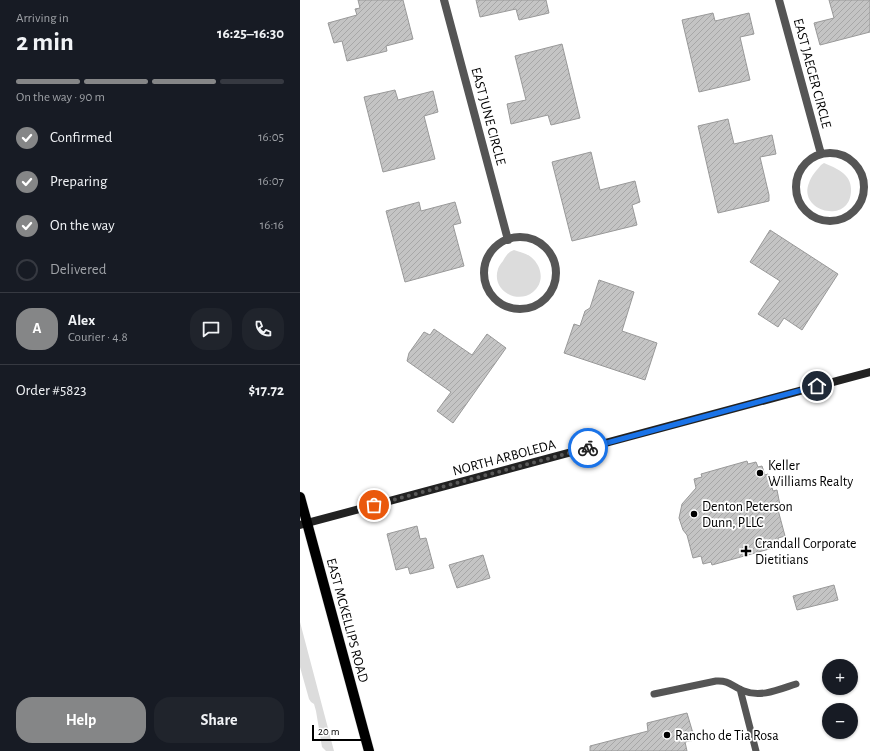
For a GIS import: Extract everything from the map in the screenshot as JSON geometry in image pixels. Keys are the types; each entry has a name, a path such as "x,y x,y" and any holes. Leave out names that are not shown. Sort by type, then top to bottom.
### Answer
{"main road":[{"name":"EAST MCKELLIPS ROAD","path":"300,496 304,524 369,751"}],"street":[{"name":"EAST JUNE CIRCLE","path":"444,0 508,240"},
{"name":"EAST JAEGER CIRCLE","path":"779,0 821,154"},
{"path":"832,152 848,158 859,170 863,180 863,190 860,201 854,210 846,217 836,220 825,220 814,216 804,209 798,200 796,188 797,176 802,166 811,158 821,154 832,152"},
{"path":"517,238 528,239 539,243 547,251 553,261 555,272 554,284 549,294 541,302 531,308 509,308 499,303 491,296 486,286 484,275 485,264 489,254 496,246 508,240 517,238"},
{"name":"NORTH ARBOLEDA","path":"304,524 870,372"}],"lane":[{"path":"654,694 720,681 732,684 746,692 762,694 796,684"},
{"path":"740,689 756,751"}],"shaded area":[{"path":"824,163 842,172 850,184 851,189 849,201 843,208 835,211 826,211 817,207 811,201 807,193 811,178"},
{"path":"514,250 531,257 540,269 541,279 539,284 533,292 527,296 513,296 502,289 498,283 498,269 507,255"},
{"path":"300,622 334,751 326,751 322,747 316,711 314,704 309,699 300,667"}],"building":[{"path":"358,0 403,0 413,39 386,46 387,51 347,61 342,41 334,43 328,23 357,15 355,9 360,8"},
{"path":"476,0 546,0 549,13 519,20 516,9 480,17"},
{"path":"829,0 870,0 870,32 820,45 814,23 834,18"},
{"path":"713,13 715,21 749,13 754,34 740,37 750,80 699,92 682,20"},
{"path":"562,44 580,118 551,125 548,115 511,124 507,104 526,100 515,56"},
{"path":"395,90 398,100 433,91 438,112 424,116 435,159 383,172 364,97"},
{"path":"728,119 734,144 772,135 776,154 760,157 769,195 769,201 718,213 698,126"},
{"path":"591,152 600,190 635,181 640,202 632,205 637,225 572,241 552,162"},
{"path":"419,202 421,211 455,202 461,223 453,225 464,266 405,282 386,211"},
{"path":"770,230 838,274 802,330 784,318 778,327 758,314 780,281 750,262"},
{"path":"599,280 634,292 622,331 657,343 645,380 564,353 574,324 580,326 585,311 590,308"},
{"path":"434,329 472,355 487,334 506,348 453,423 437,411 451,392 407,361 409,353 424,332 430,335"},
{"path":"747,461 748,464 756,462 758,467 762,466 765,475 768,474 773,491 777,490 780,505 777,506 785,536 778,538 780,546 712,565 711,562 703,564 701,556 693,558 687,535 683,530 679,518 682,504 696,488 694,479 702,477 701,474"},
{"path":"417,526 420,539 426,538 434,568 410,574 408,567 396,570 387,534"},
{"path":"483,555 490,578 457,588 449,565"},
{"path":"834,585 838,600 797,610 793,596"},
{"name":"Rancho de Tia Rosa","path":"687,713 695,740 685,742 687,751 590,751 590,746 648,731 647,723"}],"way so far":[{"path":"374,505 588,448"}],"place":[{"name":"Keller Williams Realty","path":"760,473"},
{"name":"Denton Peterson Dunn, PLLC","path":"694,514"},
{"name":"Crandall Corporate Dietitians","path":"746,551"},
{"name":"Rancho de Tia Rosa","path":"667,735"}],"route":[{"path":"588,448 817,386"}]}
